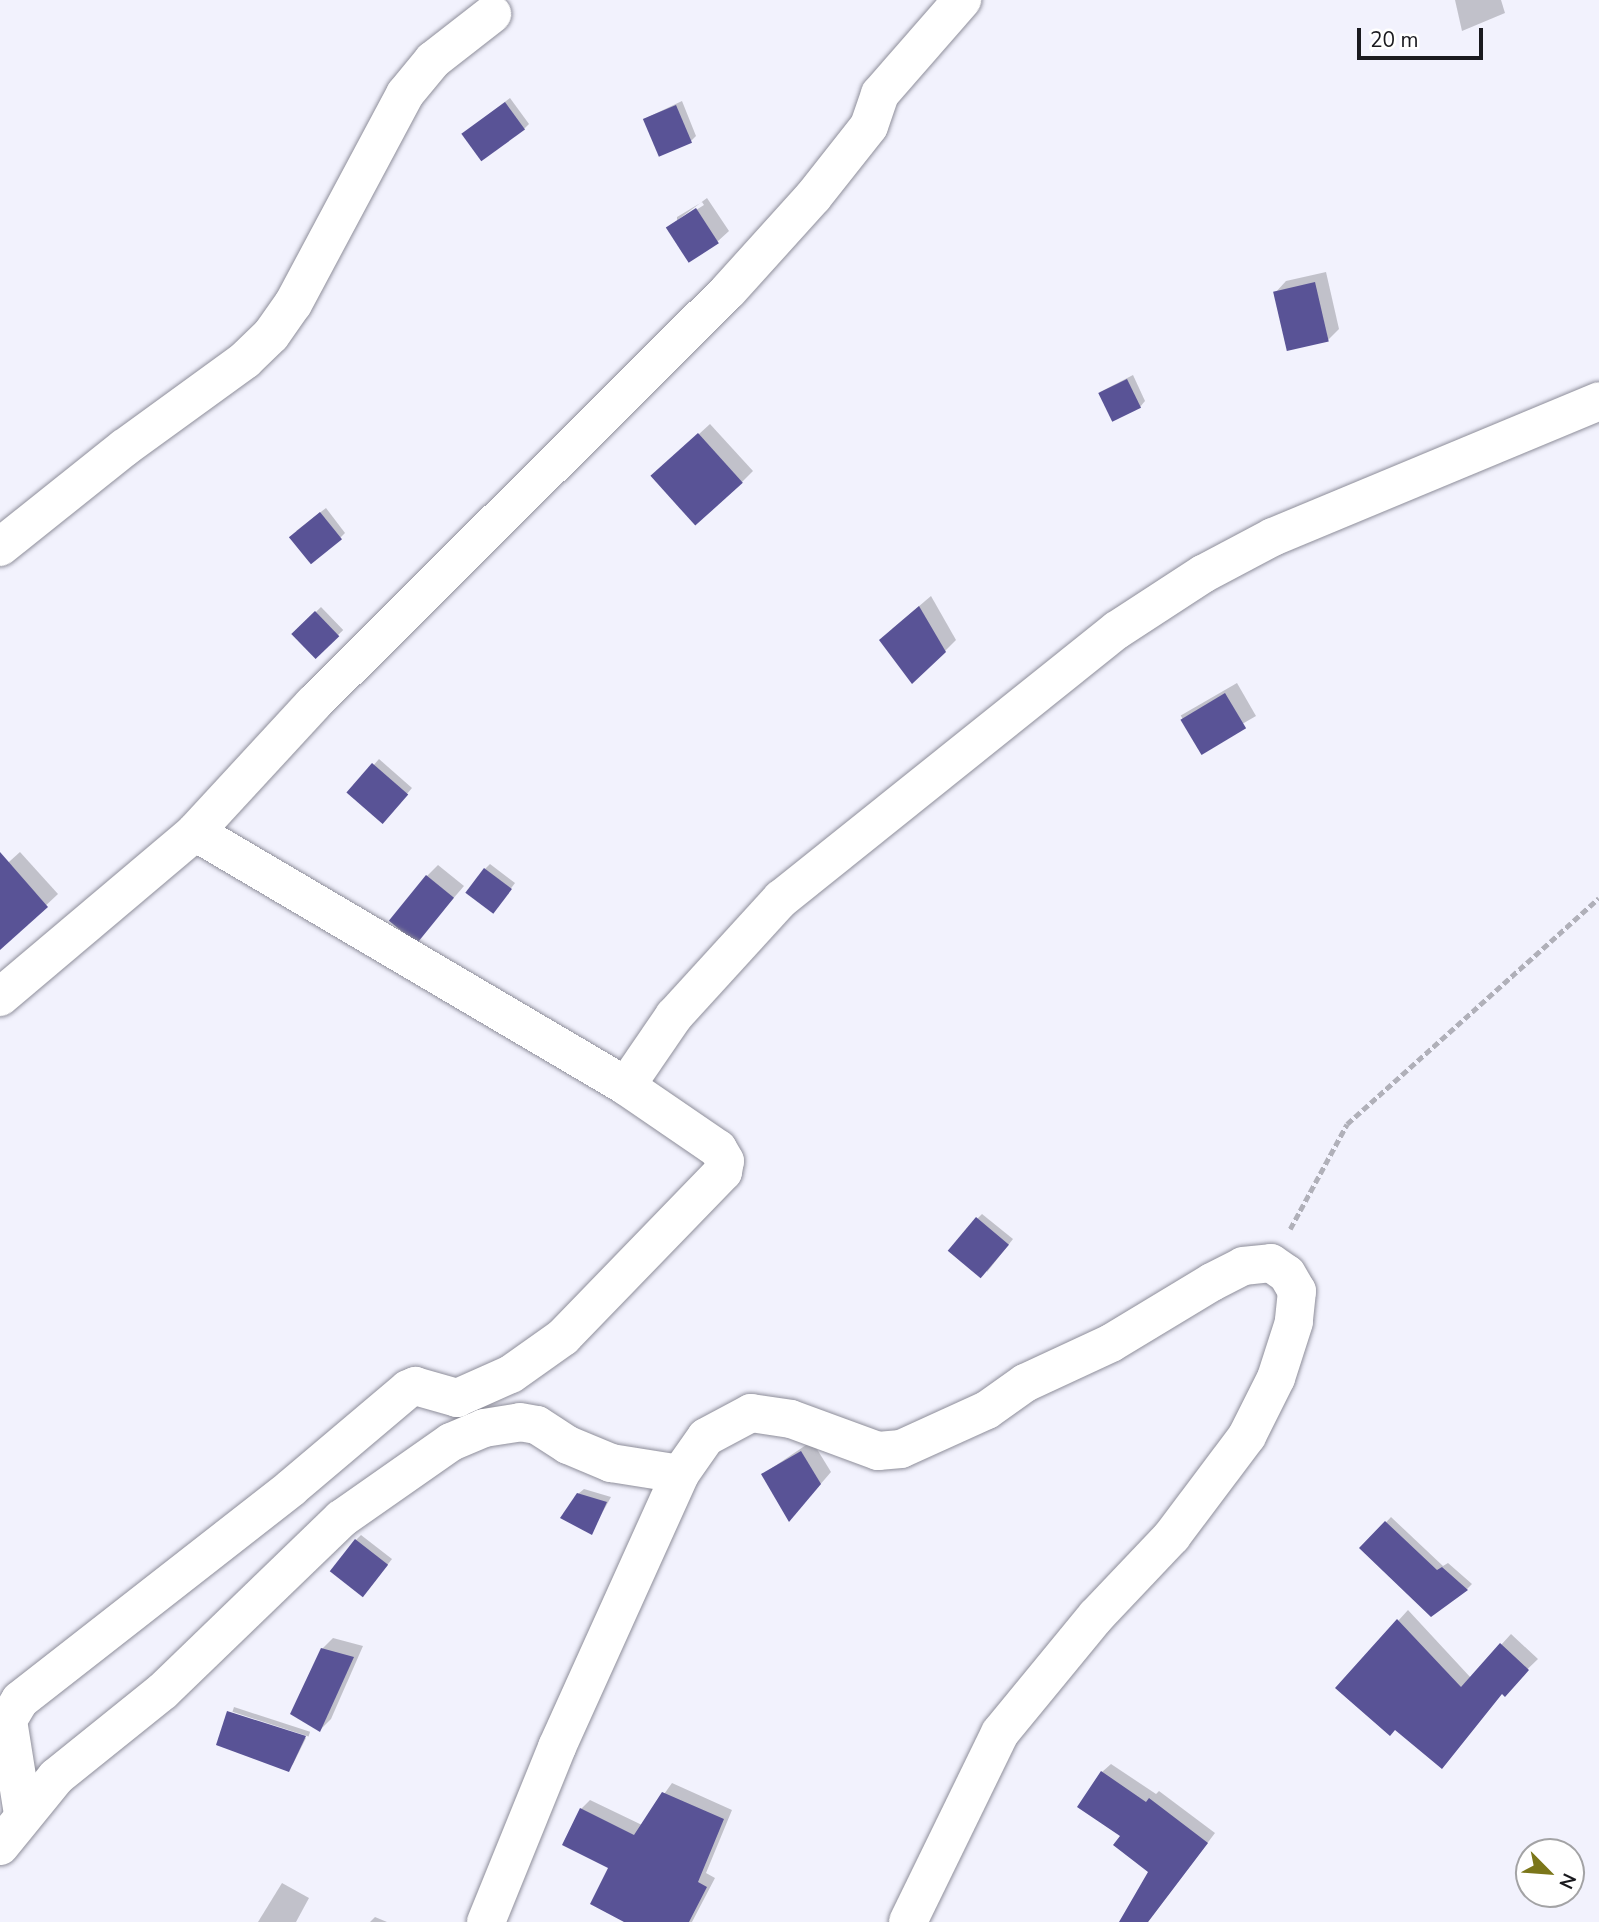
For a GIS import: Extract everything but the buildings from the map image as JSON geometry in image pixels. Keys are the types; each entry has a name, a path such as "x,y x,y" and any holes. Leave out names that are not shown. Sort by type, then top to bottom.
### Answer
{"street":[{"path":"0,997 195,832 313,704 728,292 813,197 869,126 880,94 962,0"},
{"path":"0,547 124,448 245,360 271,335 293,304 405,94 433,60 492,14"},
{"path":"626,1086 674,1016 781,899 1117,630 1203,574 1273,537 1599,401"},
{"path":"23,1814 8,1720 20,1700 291,1488 408,1389 457,1398 511,1374 555,1343 723,1172 725,1161 718,1149 626,1086 195,832"},
{"path":"486,1922 557,1747 680,1474 706,1437 751,1413 791,1419 878,1451 901,1449 987,1410 1026,1382 1111,1343 1172,1303 1243,1266 1271,1263 1287,1273 1297,1291 1294,1322 1257,1417 1229,1463 1172,1536 1096,1616 1000,1733 908,1922"},
{"path":"0,1846 23,1814 56,1777 189,1667 341,1519 452,1442 484,1428 520,1422 537,1425 588,1455 611,1463 680,1474"}],"path":[{"path":"1271,1263 1347,1124 1599,898"}]}
